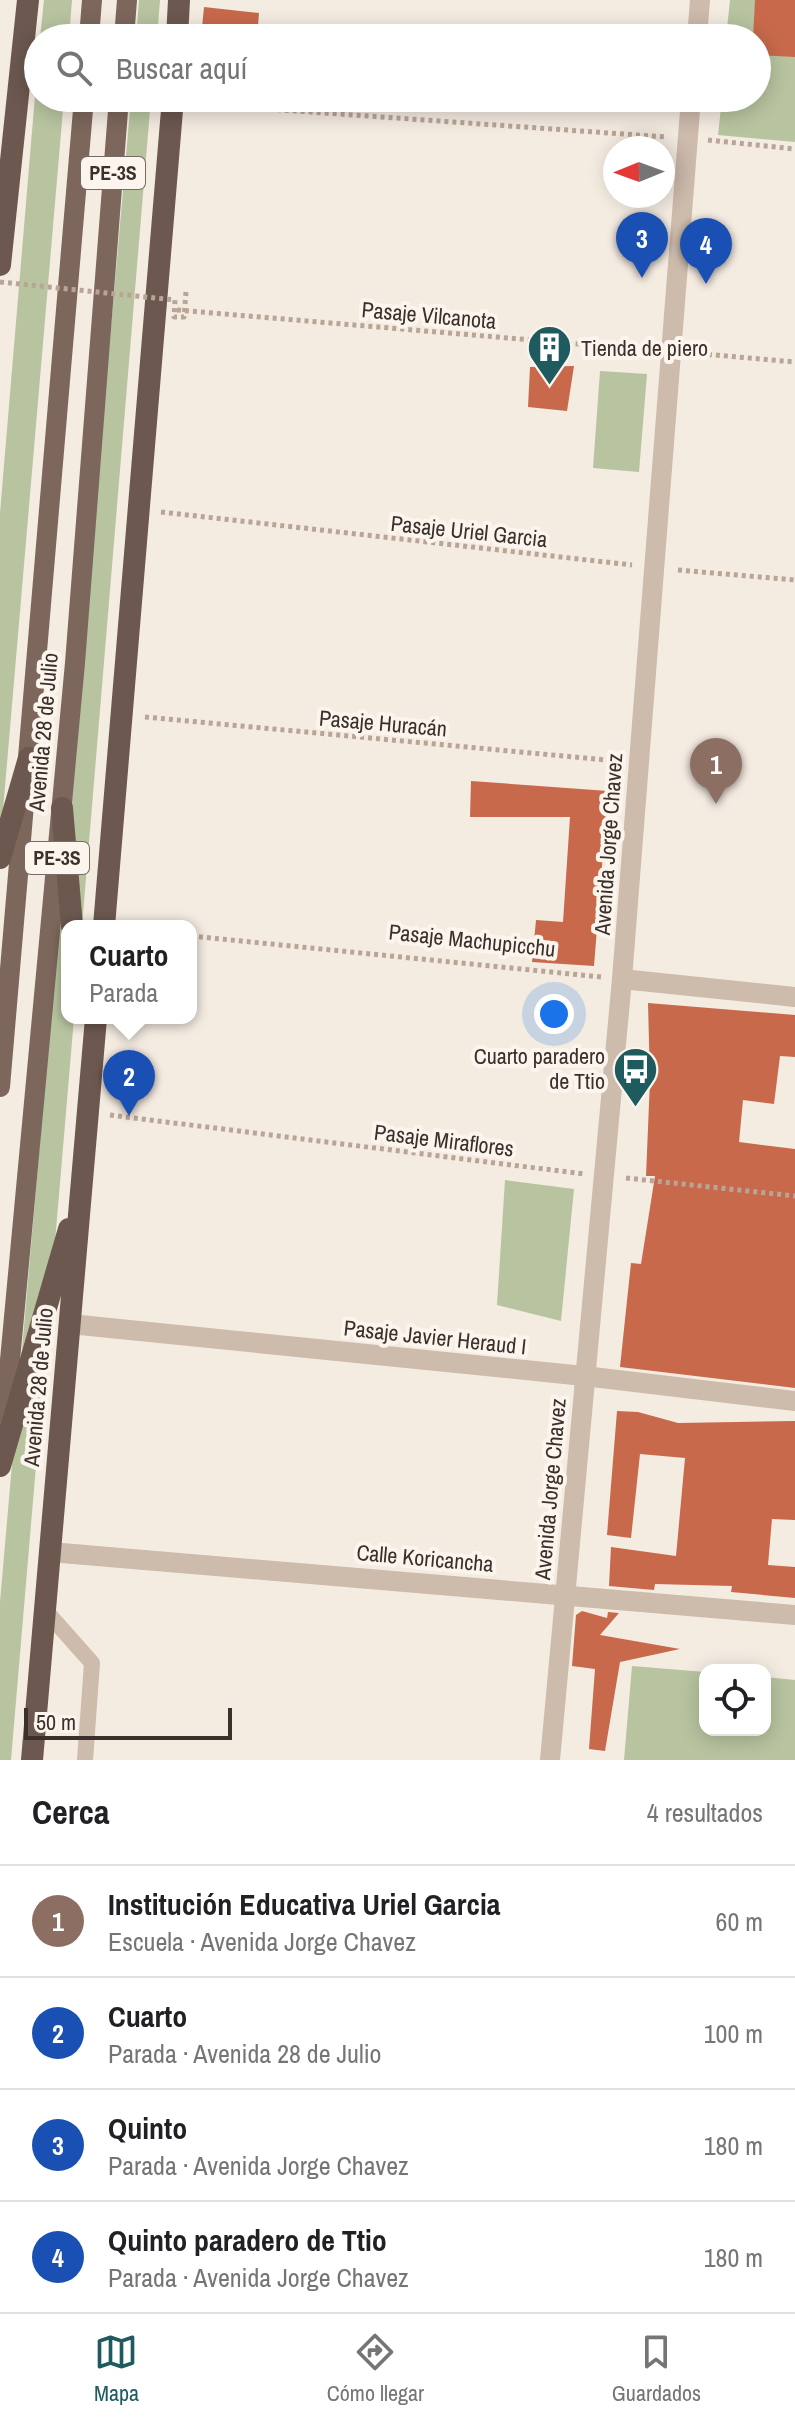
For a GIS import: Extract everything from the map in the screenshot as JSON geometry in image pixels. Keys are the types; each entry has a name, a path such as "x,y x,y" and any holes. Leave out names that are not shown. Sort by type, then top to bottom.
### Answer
{"highway":[{"path":"25,24 28,0"},
{"path":"178,24 179,0"},
{"path":"0,265 24,38"},
{"path":"105,920 124,715 171,112"},
{"path":"0,858 29,758"},
{"path":"62,808 71,920"},
{"path":"84,1024 91,1083"},
{"name":"Avenida 28 de Julio","path":"32,1760 96,1024"},
{"path":"0,1466 83,1182"}],"main road":[{"path":"90,24 92,0"},
{"path":"125,24 127,0"},
{"name":"Avenida 28 de Julio","path":"0,1087 83,112"},
{"name":"Avenida 28 de Julio","path":"0,1466 62,808 118,112"}],"street":[{"path":"698,24 700,0"},
{"name":"Avenida Jorge Chavez","path":"550,1760 601,1176 622,979 690,112"},
{"path":"622,979 795,997"},
{"name":"Pasaje Javier Heraud I","path":"70,1324 584,1376 795,1401"},
{"name":"Calle Koricancha","path":"50,1552 565,1593 795,1615"}],"lane":[{"path":"45,1610 92,1663 85,1760"}],"path":[{"path":"335,112 795,149"},
{"path":"0,282 175,300 174,317 184,317 186,292"},
{"name":"Pasaje Vilcanota","path":"156,308 795,362"},
{"name":"Pasaje Uriel Garcia","path":"140,510 795,580"},
{"name":"Pasaje Huracán","path":"124,715 639,763"},
{"name":"Pasaje Machupicchu","path":"197,937 622,979"},
{"name":"Pasaje Miraflores","path":"89,1112 601,1176 795,1196"}],"green space":[{"path":"44,0 72,0 70,24 41,24"},
{"path":"139,0 160,0 158,24 137,24"},
{"path":"730,0 795,0 795,142 718,135 720,112 771,112 771,24 727,24"},
{"path":"34,112 63,112 0,845 0,513"},
{"path":"130,112 150,112 82,920 61,920 61,1024 73,1024 11,1760 0,1760 0,1602"},
{"path":"600,371 647,374 639,472 593,468"},
{"path":"505,1180 574,1189 561,1321 497,1305"},
{"path":"632,1666 699,1672 699,1736 771,1736 771,1678 795,1680 795,1760 624,1760"}],"building":[{"path":"755,0 795,0 795,57 771,56 771,24 754,24"},
{"path":"204,7 259,13 258,24 202,24"},
{"name":"Tienda de piero","path":"574,366 567,411 528,407 530,367"},
{"path":"471,781 608,791 594,966 532,962 536,920 563,922 570,817 470,817"},
{"path":"648,1003 795,1015 795,1057 780,1056 774,1104 743,1100 739,1142 795,1149 795,1388 620,1367 631,1263 641,1264 655,1176 646,1176 650,1080"},
{"path":"617,1411 638,1412 678,1423 795,1421 795,1520 772,1519 768,1565 795,1567 795,1598 731,1592 732,1586 655,1584 654,1590 609,1586 611,1547 676,1556 685,1458 640,1454 631,1538 607,1535"},
{"path":"582,1611 607,1618 608,1612 619,1613 600,1635 680,1649 620,1662 605,1751 589,1749 595,1669 572,1666 576,1615"}],"place":[{"name":"Quinto","path":"642,278"},
{"name":"Quinto paradero de Ttio","path":"706,284"},
{"name":"Tienda de piero","path":"550,387"},
{"name":"Institución Educativa Uriel Garcia","path":"716,804"},
{"name":"Cuarto paradero de Ttio","path":"636,1108"},
{"name":"Cuarto","path":"129,1116"}]}
